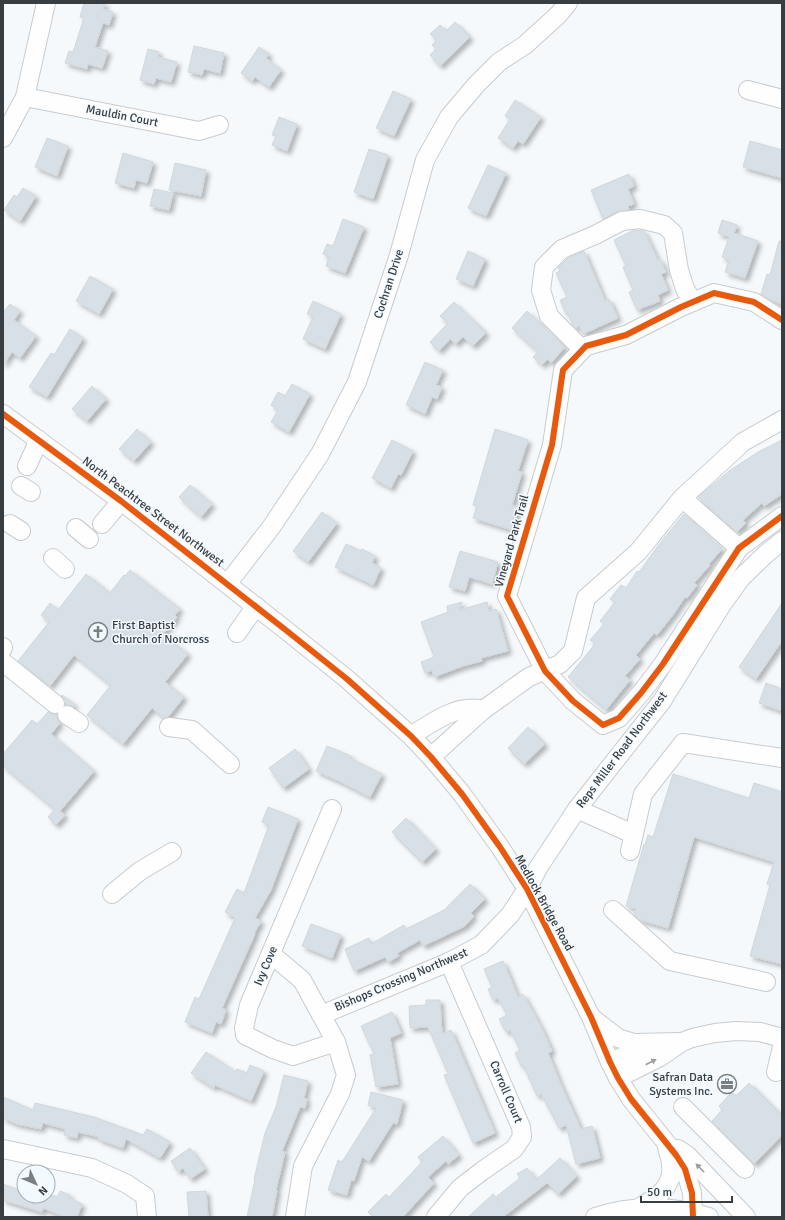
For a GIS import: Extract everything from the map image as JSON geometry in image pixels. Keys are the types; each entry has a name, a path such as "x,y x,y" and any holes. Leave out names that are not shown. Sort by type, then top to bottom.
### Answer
{"street":[{"path":"3,138 25,97 46,3"},
{"name":"Cochran Drive","path":"228,583 272,526 320,454 357,382 399,255 425,160 449,117 476,85 499,62 525,44 558,15 568,3"},
{"path":"748,90 782,99"},
{"name":"Mauldin Court","path":"25,97 199,131 219,125"},
{"path":"582,350 549,316 541,290 544,267 562,249 595,235 622,221 640,219 664,225 672,233 679,270 685,289 693,302"},
{"name":"Vineyard Park Trail","path":"782,320 754,302 714,293 626,335 586,346 582,350 564,370 552,444 507,596 545,671 574,701 604,726 619,718 642,693 663,664 739,548 782,516"},
{"name":"North Peachtree Street Northwest","path":"3,414 121,501 228,583 287,631"},
{"path":"431,757 483,710 529,677 560,664 573,651 586,598 638,552 682,498 743,442 782,420"},
{"path":"26,466 39,440"},
{"path":"682,498 739,548"},
{"path":"102,524 121,501"},
{"name":"Reps Miller Road Northwest","path":"527,889 538,868 577,809 662,700 721,606 741,578 782,541"},
{"path":"237,633 256,606"},
{"name":"Medlock Bridge Road","path":"287,631 347,679 411,736 462,794 500,846 527,889 591,1017 618,1078 635,1105 666,1142 685,1169 698,1215"},
{"path":"3,662 67,714"},
{"path":"411,736 441,718 458,711 475,708 483,710"},
{"path":"169,727 192,730 230,764"},
{"path":"577,809 631,843 643,794 683,743 782,758"},
{"name":"Ivy Cove","path":"332,809 249,1005 244,1028 245,1035 273,1049 293,1056 336,1042"},
{"path":"112,894 140,871 172,852"},
{"name":"Bishops Crossing Northwest","path":"321,1015 449,962 481,945 510,916 527,889"},
{"path":"613,910 670,961 766,982"},
{"path":"271,954 302,980 336,1042 346,1075 340,1094 303,1166 295,1217"},
{"name":"Carroll Court","path":"436,1217 460,1188 514,1149 522,1137 521,1127 449,962"},
{"path":"591,1017 618,1038 634,1043 682,1042"},
{"path":"618,1078 660,1057 682,1042 692,1038 715,1033 736,1031 760,1032 782,1038"},
{"path":"610,1062 654,1043"},
{"path":"776,1072 782,1047"},
{"path":"683,1108 745,1169"},
{"path":"640,1207 659,1195 670,1179 671,1165 666,1142"},
{"path":"666,1142 687,1155 746,1217"},
{"path":"3,1149 92,1168 127,1184 145,1196 147,1217"},
{"path":"595,1217 640,1207 698,1215"}],"building":[{"path":"84,3 105,3 103,9 113,12 109,25 103,23 95,47 108,51 102,68 88,64 87,69 65,63 69,51 73,52 84,18 80,17"},
{"path":"455,22 470,37 440,66 430,55 436,49 432,45 437,40 430,34 440,25 446,31"},
{"path":"194,46 224,53 220,73 204,69 202,75 188,72"},
{"path":"259,47 269,54 266,58 281,70 269,87 255,77 252,81 241,73"},
{"path":"148,49 159,52 158,57 177,62 171,82 156,78 154,84 140,80"},
{"path":"393,91 411,99 394,136 376,128"},
{"path":"515,100 541,117 523,144 518,141 513,148 498,138 510,119 505,116"},
{"path":"279,117 297,124 287,151 272,145 276,136 272,135"},
{"path":"47,138 68,146 57,176 35,167"},
{"path":"750,141 782,150 782,178 743,167"},
{"path":"369,149 388,155 373,199 354,192"},
{"path":"123,153 153,162 147,183 136,180 134,188 115,183"},
{"path":"175,163 206,170 201,196 169,190"},
{"path":"488,165 506,173 486,216 468,208"},
{"path":"629,174 634,186 628,189 634,204 628,206 629,210 617,212 603,219 591,190"},
{"path":"23,188 36,196 20,221 4,210 14,195 17,197"},
{"path":"154,189 173,193 169,210 150,206"},
{"path":"343,219 364,227 345,273 326,266 329,257 323,254 327,244 333,246"},
{"path":"722,220 737,225 734,233 758,241 745,278 725,272 729,260 722,257 729,237 718,233"},
{"path":"634,230 644,231 658,260 660,259 666,272 661,274 668,290 658,295 660,301 637,310 629,292 633,290 623,267 626,266 614,240"},
{"path":"779,241 782,241 782,304 761,294 767,274 770,275"},
{"path":"468,251 485,259 473,286 456,279"},
{"path":"584,251 605,301 609,299 618,318 583,334 579,326 575,328 573,326 568,313 566,314 560,300 567,297 556,273 560,271 558,268 568,258"},
{"path":"90,276 113,289 99,314 76,301"},
{"path":"313,301 341,314 325,349 303,339 313,317 307,314"},
{"path":"454,302 486,333 473,346 463,337 456,344 450,339 439,351 430,342 448,323 440,316"},
{"path":"10,304 20,311 14,320 36,336 20,358 12,352 3,365 3,312"},
{"path":"527,311 565,347 551,363 548,359 542,365 533,357 538,352 512,328"},
{"path":"70,329 83,338 47,397 29,387 51,353 54,355"},
{"path":"425,362 443,370 436,385 442,387 437,399 432,397 425,414 406,405"},
{"path":"292,384 310,394 289,432 271,422 278,410 271,405 278,392 285,396"},
{"path":"92,386 106,399 87,421 72,409"},
{"path":"137,429 151,442 134,461 119,449"},
{"path":"495,429 528,440 518,471 522,472 512,505 519,507 512,530 473,518 477,506 473,505"},
{"path":"392,440 413,451 401,475 398,474 391,488 372,478"},
{"path":"782,440 782,494 764,506 762,503 743,520 746,523 737,532 698,497 729,471 758,452"},
{"path":"190,485 212,504 201,517 179,497"},
{"path":"322,512 337,523 308,562 293,551"},
{"path":"684,514 722,549 694,583 697,585 687,598 685,597 657,635 654,633 636,655 640,659 625,676 630,680 606,710 568,677 595,644 590,640 604,624 600,621 615,602 610,599 621,585 626,588 637,571 639,572"},
{"path":"346,544 361,551 362,549 375,556 372,563 381,568 373,585 335,567"},
{"path":"460,551 498,562 492,584 469,577 465,591 449,587"},
{"path":"130,570 180,609 175,615 177,617 163,634 188,654 165,682 184,697 168,717 164,718 152,708 123,744 87,715 111,685 74,655 50,686 18,661 49,622 41,615 50,603 58,610 86,574 110,593 124,575 125,576"},
{"path":"462,602 459,610 487,602 489,611 496,609 508,651 481,658 482,661 463,666 434,677 432,670 425,673 421,662 434,657 421,622 448,612 447,606"},
{"path":"782,603 782,641 756,679 739,667"},
{"path":"766,683 782,689 782,711 759,703"},
{"path":"62,695 75,705 74,707 65,705 65,700 61,696"},
{"path":"48,712 57,714 57,719 60,723 51,734 94,771 60,811 65,815 56,825 48,817 55,809 3,766 3,754 32,720 37,724"},
{"path":"528,727 545,744 524,764 508,748"},
{"path":"327,746 351,756 350,758 382,774 370,797 316,771"},
{"path":"295,749 309,769 283,788 269,768"},
{"path":"673,774 749,798 754,783 782,792 782,964 750,956 770,885 767,884 774,862 694,837 668,928 640,920 634,915 636,909 626,906 644,844 645,845 648,835 653,837"},
{"path":"268,807 298,819 271,890 255,918 261,921 222,1008 226,1010 221,1024 216,1022 212,1033 185,1022 195,997 199,999 235,918 225,912 237,889 244,893 269,825 262,822"},
{"path":"406,818 436,849 422,862 392,832"},
{"path":"470,884 485,899 471,913 474,916 465,926 423,946 420,940 397,953 399,956 388,962 385,957 354,971 345,949 369,938 371,944 404,925 406,929 444,910"},
{"path":"311,924 341,935 332,958 302,946"},
{"path":"503,961 518,997 523,994 541,1027 552,1051 548,1053 581,1129 592,1126 600,1158 576,1164 566,1125 559,1128 541,1094 537,1096 523,1065 521,1066 515,1053 520,1050 510,1030 506,1032 499,1019 507,1015 498,998 493,1000 488,989 492,987 484,969"},
{"path":"426,1000 440,1000 442,1034 451,1030 495,1133 473,1143 444,1075 448,1074 428,1027 410,1028 409,1006 426,1005"},
{"path":"392,1012 401,1033 390,1038 398,1084 376,1087 370,1055 374,1054 361,1026"},
{"path":"206,1052 236,1072 237,1069 247,1073 250,1065 264,1071 251,1101 215,1085 214,1088 191,1073"},
{"path":"284,1075 308,1081 304,1098 307,1099 305,1108 300,1107 282,1151 285,1152 276,1190 272,1217 247,1217 265,1133 276,1107"},
{"path":"749,1083 782,1116 782,1135 754,1164 712,1121 722,1110 719,1106 732,1092 736,1096"},
{"path":"371,1092 403,1100 397,1124 393,1123 369,1161 362,1157 354,1181 351,1180 347,1195 328,1190 338,1160 342,1162 376,1108 368,1105"},
{"path":"3,1097 33,1110 35,1103 94,1117 143,1135 147,1129 170,1142 161,1157 158,1157 126,1139 123,1148 98,1139 99,1137 78,1132 77,1138 64,1135 65,1129 43,1123 41,1129 17,1124 3,1118"},
{"path":"443,1136 459,1155 448,1164 446,1161 428,1177 434,1183 403,1217 373,1217 368,1212 386,1194 389,1197 422,1162 418,1157"},
{"path":"190,1148 205,1169 190,1179 183,1168 178,1172 171,1161"},
{"path":"560,1158 577,1176 558,1194 547,1183 503,1217 468,1217 493,1194 499,1201 497,1196 520,1178 517,1174 527,1168 536,1180"},
{"path":"3,1184 16,1189 16,1204 3,1200"},
{"path":"60,1191 70,1195 69,1198 82,1204 77,1217 65,1217 43,1208 42,1212 16,1204 56,1204 56,1196 58,1196"},
{"path":"206,1191 208,1217 189,1217 187,1192"}],"cycle path":[{"path":"782,320 754,302 714,293 681,307 626,335 586,346 563,370 552,445 507,596 545,671 573,701 603,725 619,718 641,693 663,664 739,548 782,516"},
{"path":"3,414 121,501 347,679 411,736 431,757 462,794 500,847 527,889 591,1017 618,1078 631,1099 676,1155 685,1169 692,1193 693,1217"}],"place":[{"name":"First Baptist Church of Norcross","path":"98,632"},
{"name":"Safran Data Systems Inc.","path":"727,1084"}]}
